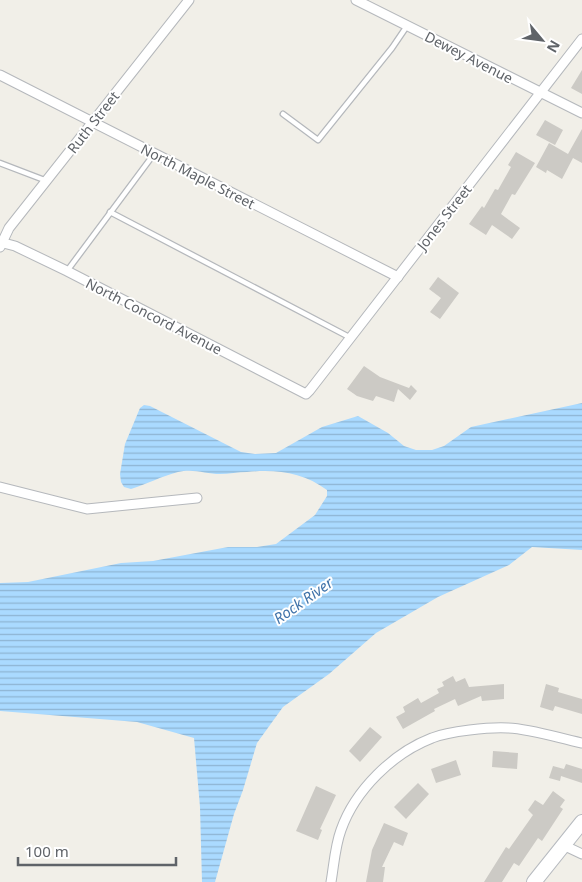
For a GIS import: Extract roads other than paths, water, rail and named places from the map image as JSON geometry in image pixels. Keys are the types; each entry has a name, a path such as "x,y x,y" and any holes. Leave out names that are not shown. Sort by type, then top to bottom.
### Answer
{"street":[{"name":"Ruth Street","path":"1,244 10,228 46,181 190,0"},
{"name":"Dewey Avenue","path":"356,0 582,113"},
{"name":"Jones Street","path":"306,394 582,39"},
{"name":"North Maple Street","path":"0,75 398,277"},
{"name":"North Concord Avenue","path":"1,244 15,246 66,271 306,394"},
{"path":"0,487 87,508 197,498"},
{"path":"331,882 341,831 351,807 364,789 385,769 419,743 435,737 497,728 520,729 582,743"},
{"path":"534,882 582,822"},
{"path":"563,845 582,854"}],"lane":[{"path":"283,114 318,140 392,48 407,26"},
{"path":"66,271 154,154"},
{"path":"0,163 46,181"},
{"path":"110,212 351,338"}],"water":[{"name":"Rock River","path":"582,403 582,550 532,547 509,565 438,597 376,633 329,674 283,707 257,743 215,882 202,882 200,807 194,738 137,722 0,711 0,583 28,582 121,563 153,561 228,547 257,547 276,544 315,515 327,496 327,490 308,479 288,473 268,471 215,474 184,471 131,489 124,487 120,474 125,444 140,408 144,405 150,406 241,452 255,454 276,453 322,427 358,416 388,433 404,446 416,450 432,450 444,446 471,427"}]}
